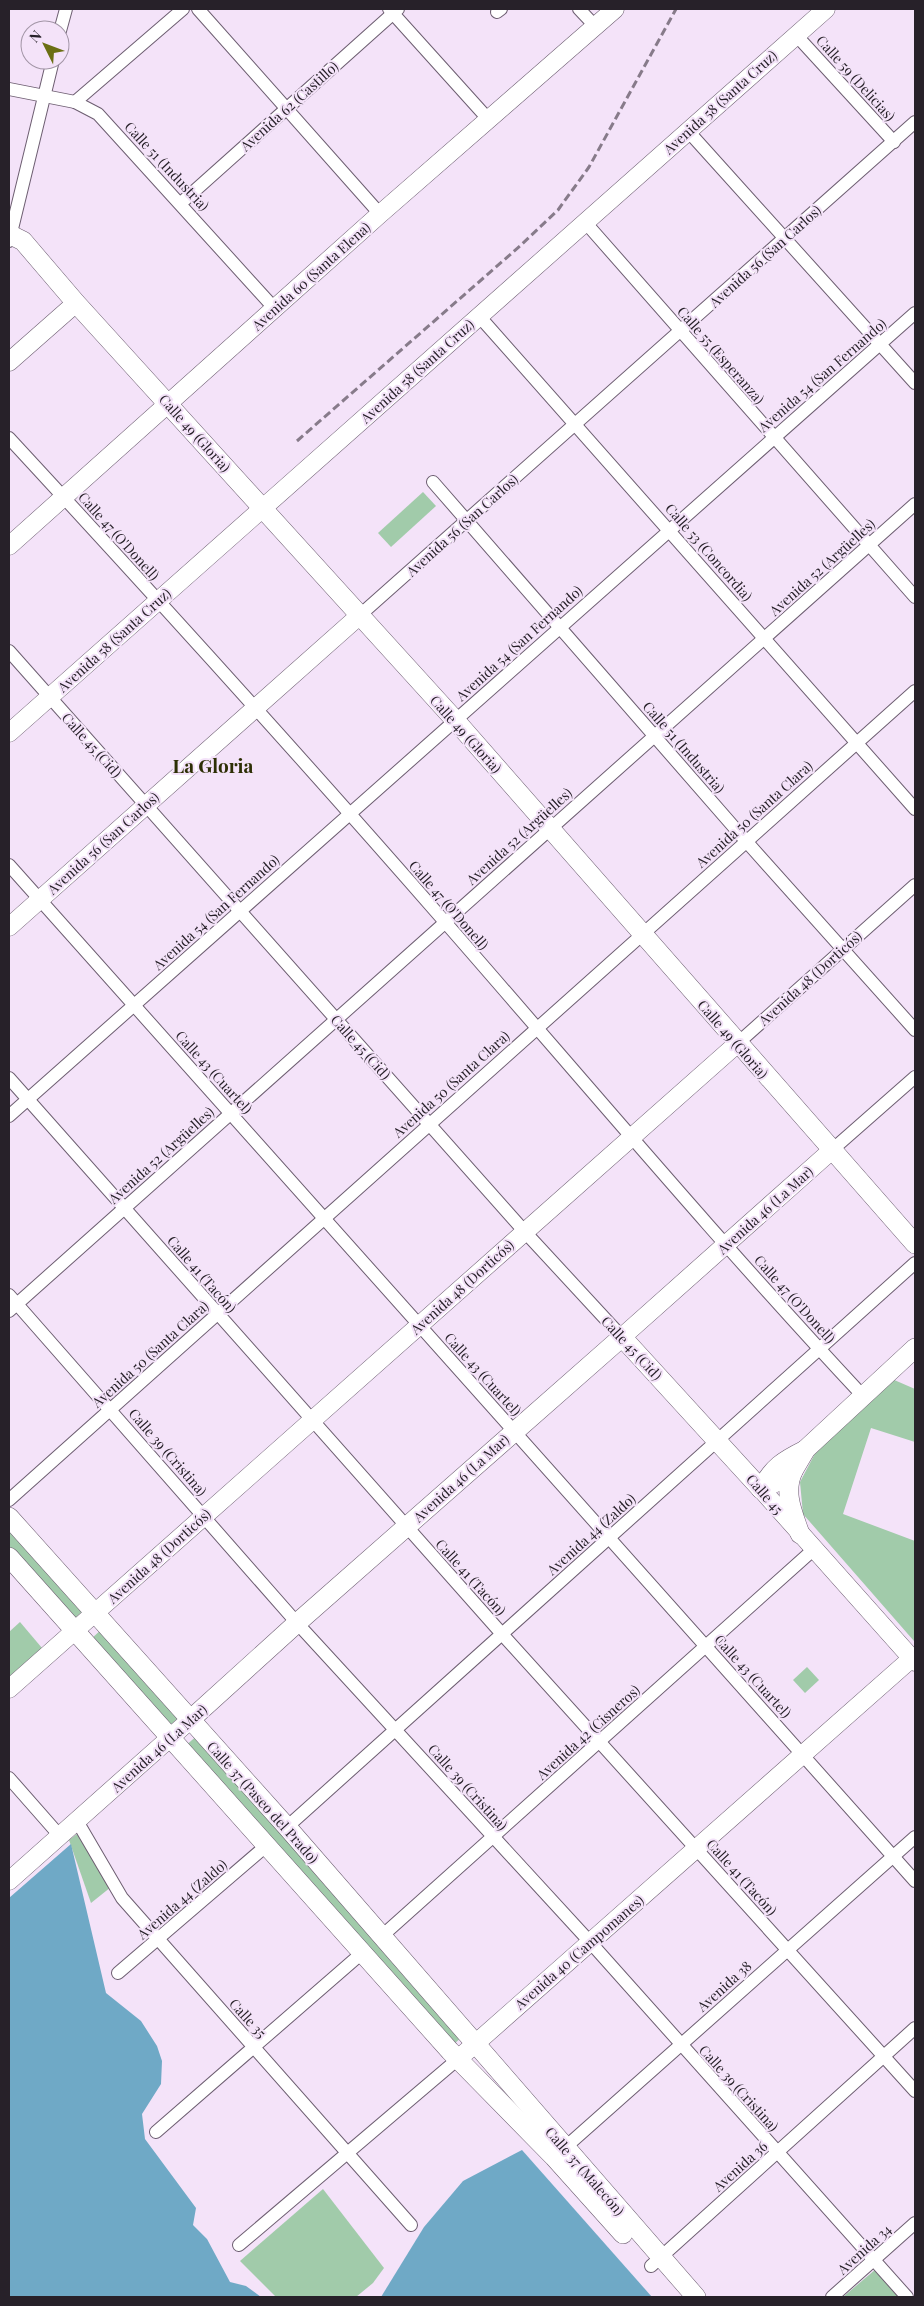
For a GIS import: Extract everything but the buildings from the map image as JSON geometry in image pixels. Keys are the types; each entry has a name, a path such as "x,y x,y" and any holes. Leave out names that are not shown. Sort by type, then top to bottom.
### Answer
{"main road":[{"name":"Calle 49 (Gloria)","path":"10,236 23,241 76,303 455,720 915,1244"},
{"name":"Avenida 46 (La Mar)","path":"190,1720 297,1623 622,1337"},
{"name":"Calle 45 (Cid)","path":"622,1337 716,1440"},
{"path":"761,1489 771,1471 787,1467 915,1348"},
{"name":"Calle 45","path":"716,1440 761,1489"},
{"path":"734,1459 753,1465 787,1467"},
{"path":"787,1467 789,1502 800,1534"},
{"name":"Calle 37 (Paseo del Prado)","path":"9,1517 476,2043"},
{"name":"Calle 37 (Paseo del Prado)","path":"9,1557 458,2059"},
{"name":"Calle 37 (Malecón)","path":"476,2043 559,2152 656,2262 696,2297"},
{"name":"Calle 37 (Malecón)","path":"458,2059 559,2152"},
{"name":"Calle 37 (Malecón)","path":"656,2262 679,2297"}],"street":[{"path":"75,102 183,9"},
{"path":"198,9 380,214"},
{"path":"579,9 595,26"},
{"name":"Avenida 60 (Santa Elena)","path":"9,546 380,214 615,9"},
{"name":"Avenida 58 (Santa Cruz)","path":"9,733 826,9"},
{"path":"393,10 489,120"},
{"name":"Avenida 62 (Castillo)","path":"181,203 393,10"},
{"name":"Calle 59 (Delicias)","path":"796,35 894,142"},
{"path":"10,236 50,70"},
{"name":"Calle 51 (Industria)","path":"9,89 75,102 98,114 181,203 275,309"},
{"name":"Avenida 56 (San Carlos)","path":"9,927 915,122"},
{"path":"688,130 915,383"},
{"name":"Calle 55 (Esperanza)","path":"585,222 915,597"},
{"path":"9,362 76,303"},
{"name":"Avenida 54 (San Fernando)","path":"9,1116 915,313"},
{"name":"Calle 53 (Concordia)","path":"479,316 915,809"},
{"name":"Calle 47 (O'Donell)","path":"9,438 255,708 445,922 726,1245 862,1396"},
{"name":"Calle 51 (Industria)","path":"433,482 561,626 746,841 915,1030"},
{"name":"Avenida 52 (Argüelles)","path":"11,1303 124,1208 915,504"},
{"name":"Calle 45 (Cid)","path":"9,651 524,1232 622,1337"},
{"name":"Avenida 50 (Santa Clara)","path":"9,1500 915,691"},
{"name":"Calle 43 (Cuartel)","path":"9,865 915,1881"},
{"name":"Avenida 48 (Dorticós)","path":"9,1689 915,884"},
{"name":"Avenida 46 (La Mar)","path":"622,1337 915,1077"},
{"name":"Calle 41 (Tacón)","path":"9,1078 502,1634 915,2091"},
{"name":"Avenida 44 (Zaldo)","path":"286,1827 915,1263"},
{"name":"Calle 39 (Cristina)","path":"11,1303 110,1410 297,1623 590,1942 907,2297"},
{"name":"Calle 45","path":"761,1489 813,1550"},
{"path":"813,1550 914,1658"},
{"name":"Avenida 42 (Cisneros)","path":"382,1936 813,1550"},
{"name":"Avenida 40 (Campomanes)","path":"239,2245 458,2059 802,1754 914,1658"},
{"name":"Avenida 46 (La Mar)","path":"9,1882 190,1720"},
{"path":"9,1778 60,1836"},
{"name":"Calle 35","path":"77,1821 122,1898 411,2225"},
{"name":"Avenida 38","path":"559,2152 915,1837"},
{"name":"Avenida 44 (Zaldo)","path":"118,1973 266,1846"},
{"path":"156,2132 362,1953"},
{"name":"Avenida 36","path":"656,2262 915,2028"},
{"name":"Avenida 34","path":"832,2297 915,2223"}],"green space":[{"path":"423,492 436,506 391,547 378,533"},
{"path":"892,1379 915,1389 915,1442 871,1428 843,1514 915,1541 914,1641 803,1514 800,1482 819,1446"},
{"path":"9,1523 85,1609 73,1620 9,1548"},
{"path":"20,1622 42,1648 9,1677 9,1632"},
{"path":"103,1628 181,1716 168,1727 90,1640"},
{"path":"807,1667 819,1680 805,1693 793,1680"},
{"path":"198,1735 464,2035 452,2046 185,1746"},
{"path":"77,1834 111,1887 91,1903 69,1840"},
{"path":"323,2189 384,2268 373,2283 356,2297 276,2297 240,2261"},
{"path":"876,2269 900,2297 843,2297"}],"water":[{"path":"71,1844 106,1993 141,2021 157,2046 162,2061 161,2084 142,2114 145,2139 196,2208 193,2225 207,2239 230,2282 246,2286 261,2297 9,2297 9,1898"},
{"path":"522,2150 652,2297 381,2297 424,2227 463,2181"}],"railway":[{"path":"297,441 520,246 558,210 589,167 676,9"}],"district":[{"name":"La Gloria","path":"213,765"}]}
